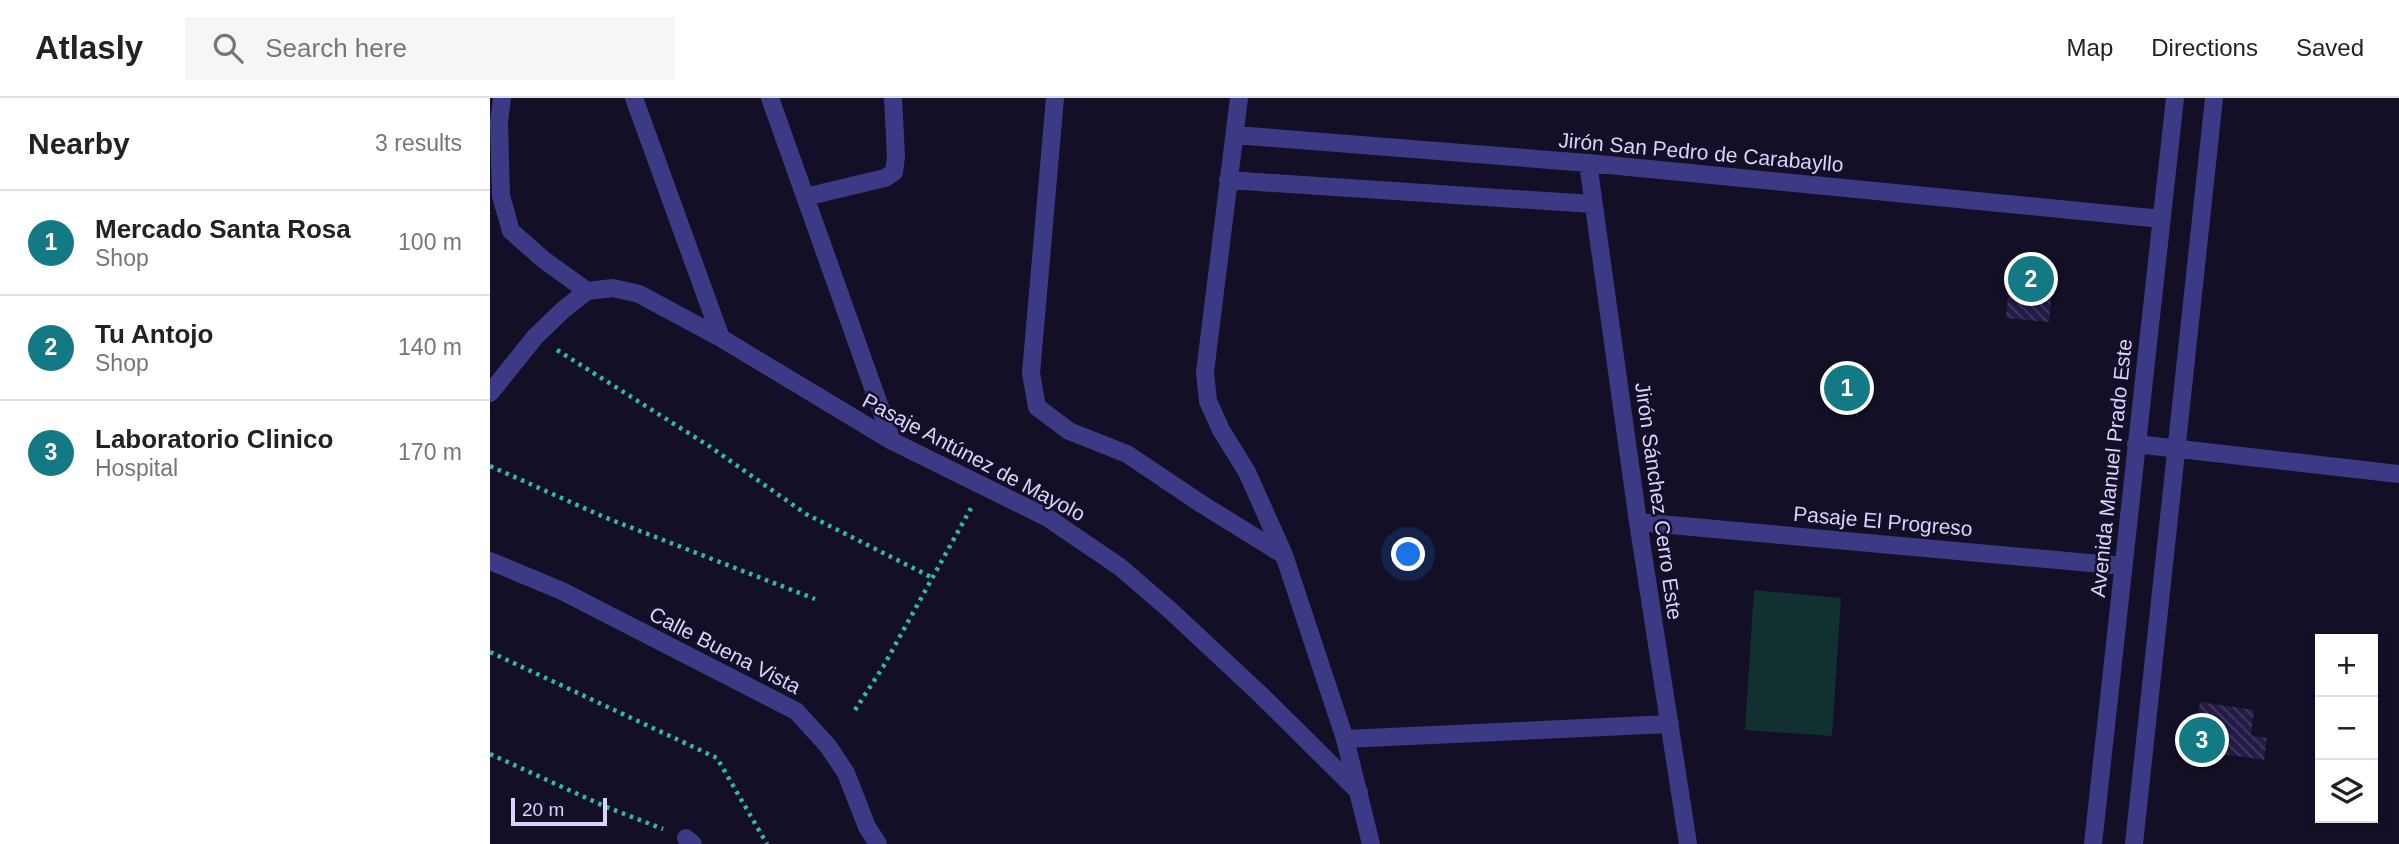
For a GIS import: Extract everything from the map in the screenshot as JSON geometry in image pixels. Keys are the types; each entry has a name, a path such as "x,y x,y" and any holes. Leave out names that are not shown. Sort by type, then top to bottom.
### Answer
{"street":[{"path":"490,393 535,337 587,292 511,231 501,196 499,122 502,98"},
{"path":"634,98 721,338"},
{"path":"770,98 892,441"},
{"path":"805,197 885,178 894,172 896,156 893,98"},
{"path":"1055,98 1031,373 1037,407 1069,431 1127,454 1284,555"},
{"path":"1238,98 1236,135 1205,372 1208,401 1221,430 1247,472 1284,555 1345,739 1371,844"},
{"name":"Avenida Manuel Prado Este","path":"2093,844 2175,98"},
{"path":"2134,844 2214,98"},
{"name":"Jirón San Pedro de Carabayllo","path":"1236,135 1588,163 2162,219"},
{"name":"Jirón Sánchez Cerro Este","path":"1588,163 1688,844"},
{"path":"1228,180 1592,204"},
{"name":"Pasaje Antúnez de Mayolo","path":"587,292 613,288 639,294 721,338 892,441 1048,518 1121,567 1241,676 1359,792"},
{"path":"2136,444 2399,474"},
{"name":"Pasaje El Progreso","path":"1639,522 2123,566"},
{"name":"Calle Buena Vista","path":"490,561 562,591 796,711 828,746 846,774 867,827 878,844"},
{"path":"1345,739 1670,724"}],"path":[{"path":"535,337 709,446 806,513 933,578"},
{"path":"490,466 604,517 815,599"},
{"path":"855,710 883,667 983,486"},
{"path":"490,652 717,758 767,844"},
{"path":"490,754 604,806 690,841"}],"green space":[{"path":"1754,590 1841,598 1832,736 1745,730"}],"building":[{"path":"2011,261 2054,265 2049,322 2006,318"},
{"path":"2200,702 2254,710 2251,735 2267,738 2264,760 2194,750"}],"place":[{"name":"Tu Antojo","path":"2031,279"},
{"name":"Mercado Santa Rosa","path":"1847,388"},
{"name":"Laboratorio Clinico","path":"2202,740"}]}
